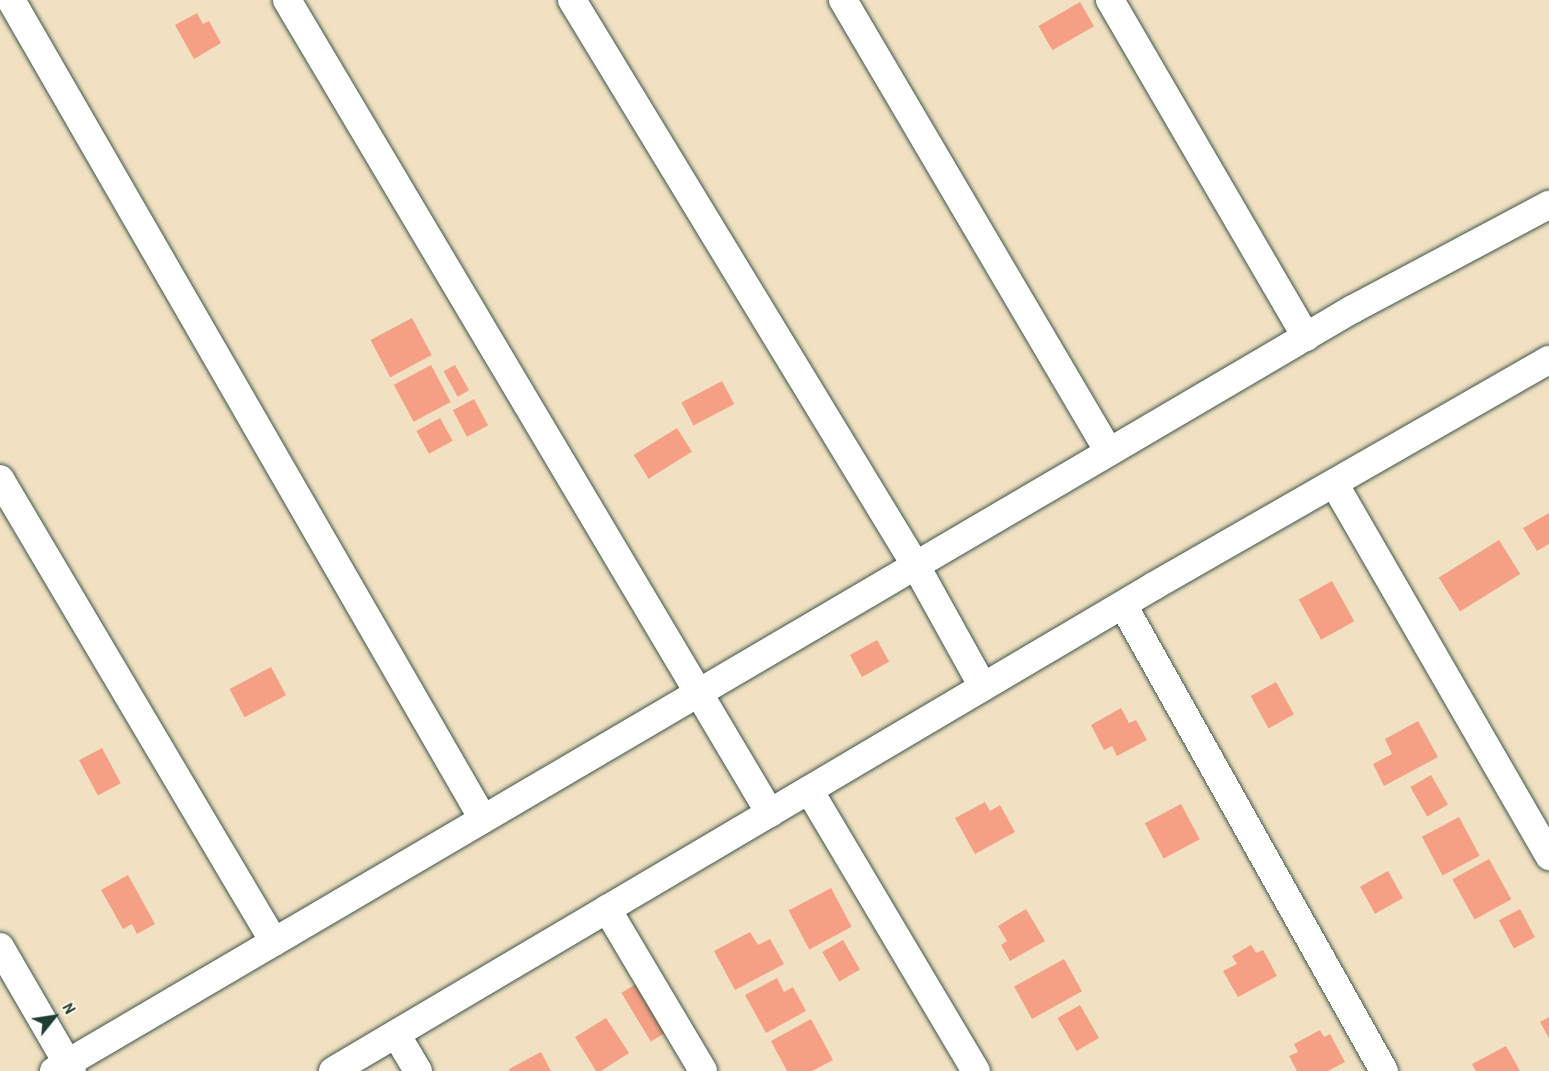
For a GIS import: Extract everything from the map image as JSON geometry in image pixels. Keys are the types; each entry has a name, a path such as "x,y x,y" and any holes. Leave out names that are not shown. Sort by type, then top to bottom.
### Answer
{"street":[{"path":"11,0 483,819"},
{"path":"287,0 770,813"},
{"path":"572,0 916,566 983,687"},
{"path":"843,0 1109,452"},
{"path":"1110,0 1306,337"},
{"path":"0,946 65,1068 274,942 1306,337 1549,205"},
{"path":"333,1071 1123,605 1334,483 1546,369"},
{"path":"0,479 274,942"},
{"path":"1334,483 1549,856"},
{"path":"1123,605 1384,1071"},
{"path":"808,790 976,1071"},
{"path":"607,909 703,1071"},
{"path":"396,1034 418,1071"}],"building":[{"path":"1080,2 1094,26 1052,50 1038,26"},
{"path":"197,13 203,24 209,21 221,43 194,59 175,25"},
{"path":"412,318 432,355 390,377 371,340"},
{"path":"431,365 451,402 414,422 394,385"},
{"path":"455,365 469,390 458,397 444,371"},
{"path":"722,381 734,404 694,426 681,403"},
{"path":"474,399 488,425 467,437 453,410"},
{"path":"440,418 453,441 429,454 416,431"},
{"path":"677,428 692,452 649,479 634,455"},
{"path":"1549,513 1549,544 1537,551 1523,528"},
{"path":"1499,540 1520,574 1460,612 1439,578"},
{"path":"1332,581 1354,621 1321,640 1299,599"},
{"path":"877,640 889,662 862,677 850,655"},
{"path":"271,667 286,695 245,717 230,689"},
{"path":"1276,682 1294,714 1269,728 1251,696"},
{"path":"1121,708 1129,723 1136,720 1147,740 1117,756 1112,746 1104,750 1091,725"},
{"path":"1418,721 1438,757 1384,786 1373,764 1392,754 1385,739"},
{"path":"102,748 121,783 98,796 79,760"},
{"path":"1431,775 1448,804 1427,816 1410,787"},
{"path":"985,802 990,811 1000,805 1015,832 975,854 955,818"},
{"path":"1181,804 1200,839 1164,859 1145,823"},
{"path":"1459,817 1480,856 1443,876 1422,837"},
{"path":"1489,859 1511,899 1475,920 1452,879"},
{"path":"1388,871 1403,898 1375,914 1360,887"},
{"path":"128,875 155,924 137,934 132,924 123,929 101,890"},
{"path":"831,888 852,927 809,949 789,911"},
{"path":"1026,909 1045,941 1010,961 1001,945 1007,941 998,926"},
{"path":"1520,909 1535,937 1514,949 1499,920"},
{"path":"750,932 758,945 770,939 784,964 735,990 714,951"},
{"path":"843,940 860,969 839,981 822,952"},
{"path":"1251,945 1256,953 1263,950 1277,976 1238,997 1223,971 1237,964 1232,956"},
{"path":"1064,959 1082,991 1032,1019 1014,987"},
{"path":"777,978 784,992 793,987 806,1011 766,1033 745,995"},
{"path":"636,984 665,1033 651,1042 621,993"},
{"path":"1080,1005 1099,1038 1076,1051 1057,1018"},
{"path":"1549,1017 1549,1038 1540,1022"},
{"path":"606,1018 629,1053 601,1071 596,1071 575,1037"},
{"path":"811,1019 833,1060 812,1071 787,1071 771,1041"},
{"path":"1320,1030 1324,1037 1330,1034 1345,1062 1328,1071 1297,1071 1289,1056 1298,1052 1294,1044"},
{"path":"1506,1046 1520,1071 1476,1071 1472,1064"},
{"path":"541,1052 551,1071 510,1071 509,1069"}]}
